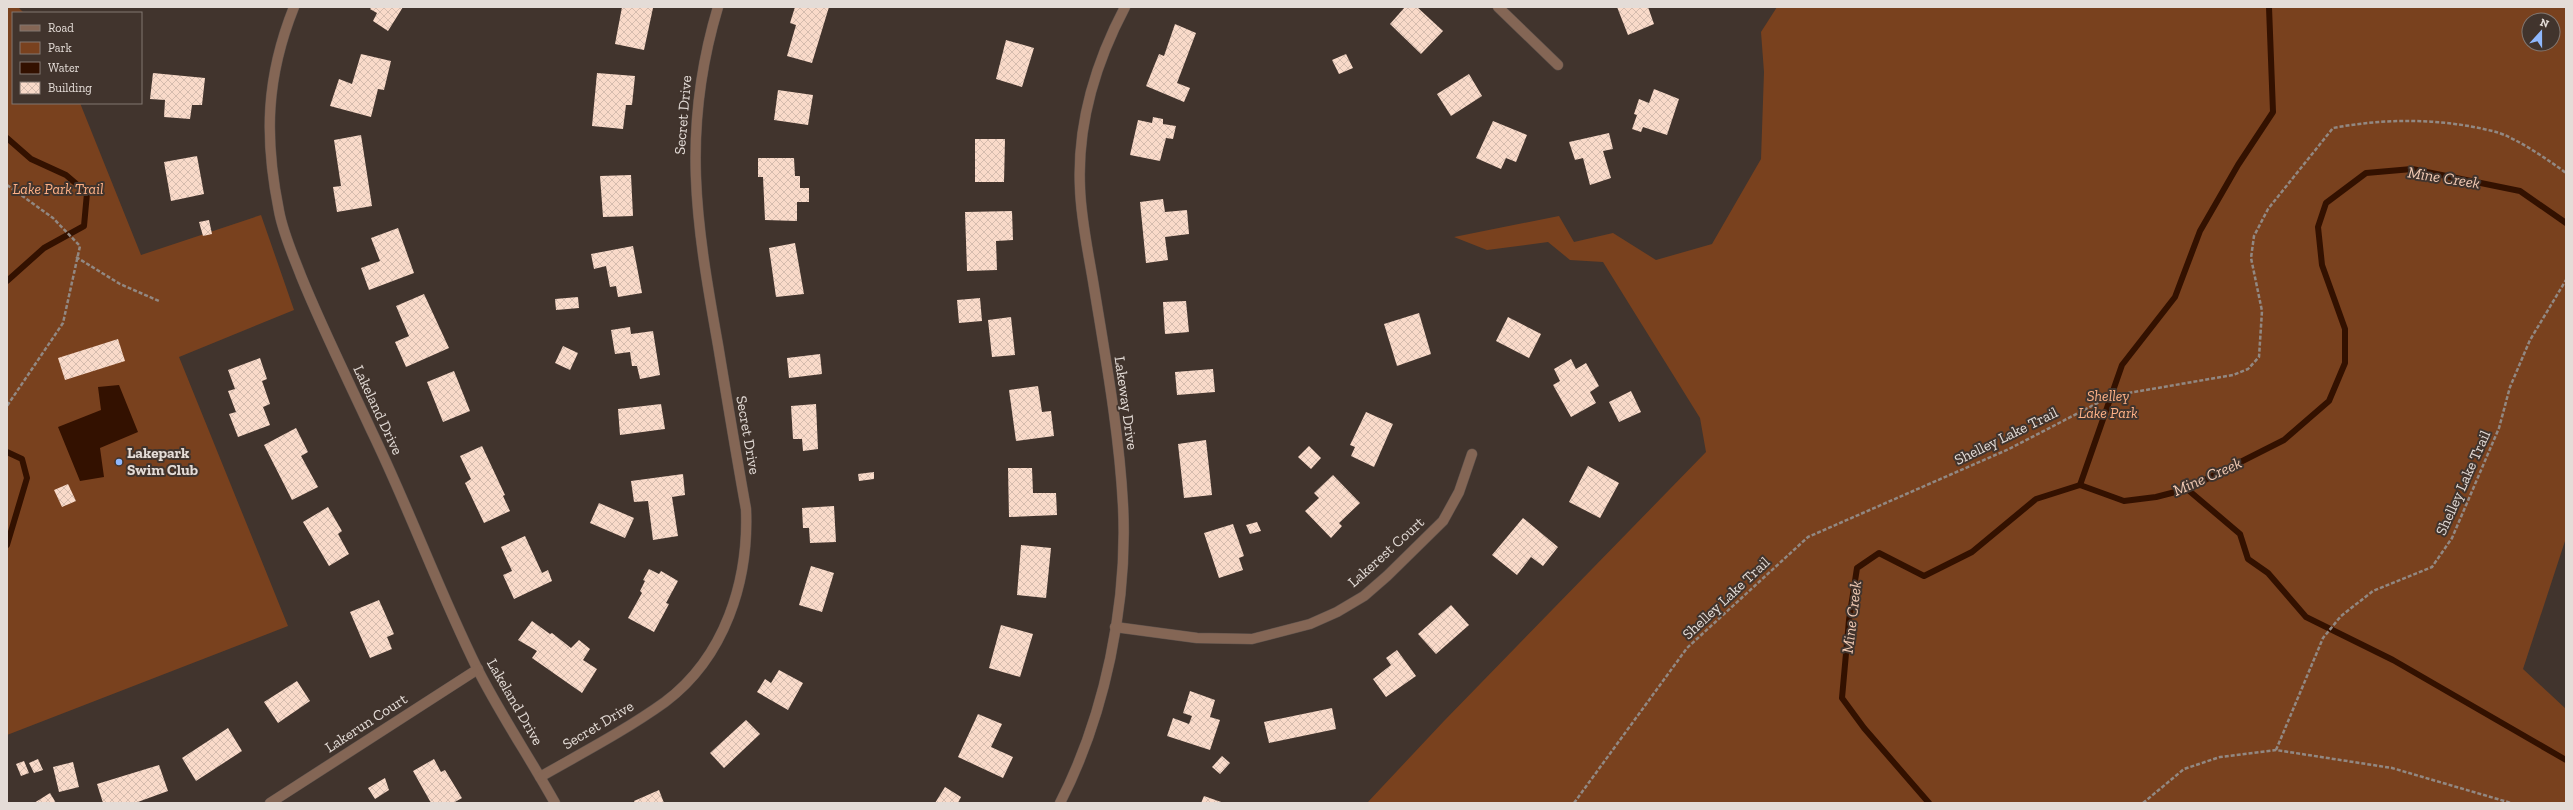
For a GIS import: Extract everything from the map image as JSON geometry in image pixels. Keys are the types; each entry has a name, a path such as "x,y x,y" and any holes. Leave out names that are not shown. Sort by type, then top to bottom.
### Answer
{"street":[{"name":"Lakeland Drive","path":"294,7 277,54 270,97 271,140 279,212 289,244 317,315 382,453 438,583 478,669 555,803"},
{"name":"Secret Drive","path":"540,777 635,722 666,701 691,678 710,653 725,626 735,601 743,570 747,538 746,509 700,244 695,185 694,155 700,81 718,7"},
{"name":"Lakeway Drive","path":"1060,803 1093,726 1115,627 1123,553 1123,506 1114,416 1079,187 1084,127 1095,74 1111,34 1125,7"},
{"path":"1498,7 1558,65"},
{"name":"Lakerest Court","path":"1115,627 1197,638 1252,639 1310,624 1337,612 1364,596 1387,576 1443,521 1459,492 1472,454"},
{"name":"Lakerun Court","path":"270,803 478,669"}],"path":[{"name":"Shelley Lake Trail","path":"1574,803 1687,648 1808,537 2009,449 2111,396 2233,375 2248,369 2259,357 2262,311 2250,258 2254,236 2268,209 2333,128 2371,121 2421,121 2497,132 2549,160 2566,174"},
{"path":"7,186 53,218 80,246 76,257 63,323 7,406"},
{"path":"76,257 120,284 159,301"},
{"name":"Shelley Lake Trail","path":"2276,750 2323,638 2341,616 2372,591 2432,567 2452,538 2499,428 2510,387 2530,340 2566,280"},
{"path":"2143,803 2184,769 2220,757 2276,750 2392,768 2511,803"}],"green space":[{"name":"Lakepark Swim Club","path":"7,7 18,7 23,12 12,12 12,104 80,104 141,255 261,215 294,310 179,357 288,626 7,735"},
{"name":"Shelley Lake Park","path":"1777,7 2566,7 2566,538 2523,669 2566,709 2566,803 1367,803 1444,721 1706,452 1700,418 1603,262 1570,260 1548,242 1487,250 1454,237 1559,216 1574,242 1613,233 1656,260 1712,244 1761,159 1764,72 1761,32"}],"water":[{"path":"119,385 138,432 100,448 104,477 80,481 58,427 101,410 98,387"}],"building":[{"path":"372,7 403,7 388,31 373,21 377,13 370,9"},
{"path":"622,7 653,8 644,50 615,44"},
{"path":"795,7 829,7 812,63 787,56 796,25 790,23"},
{"path":"1405,7 1417,7 1443,31 1421,54 1390,24"},
{"path":"1617,7 1648,7 1654,24 1628,35"},
{"path":"1175,24 1196,33 1177,83 1190,88 1184,102 1146,86 1159,54 1164,56"},
{"path":"1006,40 1034,48 1022,87 996,79"},
{"path":"361,54 391,61 384,90 378,89 371,117 330,106 339,79 352,84"},
{"path":"1346,54 1353,68 1339,74 1332,60"},
{"path":"153,73 205,78 202,105 192,105 190,119 164,117 165,100 150,99"},
{"path":"597,73 635,76 632,105 626,105 623,129 592,126"},
{"path":"1469,74 1482,96 1451,116 1437,94"},
{"path":"1654,89 1679,99 1667,135 1643,127 1641,132 1632,129 1637,115 1634,114 1639,99 1649,103"},
{"path":"778,90 813,95 808,125 774,120"},
{"path":"1153,117 1163,119 1163,124 1176,126 1173,139 1166,138 1160,161 1130,155 1138,120 1152,123"},
{"path":"1493,121 1527,135 1516,162 1506,158 1501,169 1476,158"},
{"path":"1609,133 1613,149 1603,151 1611,178 1590,185 1583,158 1575,160 1569,142"},
{"path":"361,135 372,206 337,212 333,187 341,186 334,140"},
{"path":"975,139 1005,139 1004,182 975,182"},
{"path":"197,156 204,194 171,201 164,162"},
{"path":"758,158 794,158 795,176 800,176 800,188 809,188 809,202 797,202 797,221 765,220 763,177 758,177"},
{"path":"631,175 633,216 603,217 600,176"},
{"path":"1163,199 1165,212 1187,210 1189,234 1165,237 1168,260 1146,263 1140,202"},
{"path":"1012,211 1013,240 996,241 997,270 967,271 965,212"},
{"path":"209,220 212,234 203,236 199,222"},
{"path":"398,228 414,273 369,290 361,268 380,261 371,238"},
{"path":"795,243 804,294 776,297 769,248"},
{"path":"633,246 642,293 618,297 616,286 610,287 606,266 594,269 591,254"},
{"path":"424,294 449,348 406,367 395,342 409,336 396,306"},
{"path":"578,297 579,308 556,310 555,299"},
{"path":"980,298 982,321 959,323 957,300"},
{"path":"1186,301 1189,332 1165,334 1163,302"},
{"path":"1419,313 1431,354 1397,366 1384,324"},
{"path":"1011,317 1015,355 992,357 988,320"},
{"path":"1508,317 1541,334 1529,358 1496,341"},
{"path":"630,327 631,334 653,331 660,375 640,379 637,366 632,366 630,352 615,354 611,330"},
{"path":"118,339 125,361 65,380 58,358"},
{"path":"563,346 578,353 570,370 555,363"},
{"path":"820,354 822,374 789,378 787,358"},
{"path":"260,358 267,379 262,381 270,404 263,407 270,425 238,437 229,414 236,412 228,391 235,389 228,370"},
{"path":"1571,359 1576,369 1586,363 1599,386 1590,392 1596,403 1571,417 1553,385 1560,381 1554,369"},
{"path":"1213,369 1215,392 1177,395 1175,372"},
{"path":"454,371 470,411 443,422 427,382"},
{"path":"1038,386 1042,412 1051,411 1054,436 1016,441 1009,390"},
{"path":"1631,391 1641,412 1619,422 1609,402"},
{"path":"661,404 665,429 620,435 618,409"},
{"path":"816,404 818,449 803,451 802,439 793,439 791,406"},
{"path":"1366,412 1393,424 1374,467 1351,456 1355,447 1350,445"},
{"path":"296,428 308,452 301,456 318,487 292,500 264,445"},
{"path":"1206,440 1212,495 1184,498 1178,444"},
{"path":"482,446 505,495 503,496 510,511 484,523 465,483 471,479 460,456"},
{"path":"1309,446 1321,458 1311,469 1298,457"},
{"path":"1588,466 1619,483 1600,518 1569,502"},
{"path":"1008,468 1032,468 1033,493 1056,493 1057,515 1009,517"},
{"path":"874,472 874,479 859,481 858,474"},
{"path":"683,474 685,495 672,497 678,536 653,540 648,501 634,502 631,481"},
{"path":"1333,475 1360,503 1339,523 1342,526 1331,538 1305,511 1319,498 1314,493"},
{"path":"68,484 76,501 62,507 54,490"},
{"path":"599,503 634,518 625,538 590,523"},
{"path":"834,506 836,542 810,543 809,528 803,528 802,508"},
{"path":"328,507 342,531 338,534 349,554 329,566 303,522"},
{"path":"1523,518 1558,547 1543,566 1531,557 1517,575 1492,555"},
{"path":"1257,522 1261,531 1250,534 1246,525"},
{"path":"1233,524 1244,556 1239,558 1243,570 1219,578 1204,533"},
{"path":"525,536 542,573 548,570 552,581 514,599 503,575 512,571 501,547"},
{"path":"1021,545 1051,548 1046,598 1017,595"},
{"path":"811,566 834,573 822,612 799,605"},
{"path":"649,569 659,574 661,571 678,581 666,603 669,604 654,632 628,618 642,593 640,591 645,581 643,580"},
{"path":"379,600 394,634 387,637 392,649 370,658 350,612"},
{"path":"1451,605 1469,625 1436,654 1418,634"},
{"path":"532,621 550,634 552,633 571,648 579,640 590,649 583,660 597,669 582,693 532,658 537,651 518,640"},
{"path":"1001,625 1033,634 1020,677 989,668"},
{"path":"1397,650 1416,676 1386,697 1373,679 1391,665 1386,658"},
{"path":"779,670 803,683 788,710 757,692 765,679 771,683"},
{"path":"297,681 310,701 278,723 264,702"},
{"path":"1190,691 1215,700 1210,717 1220,720 1210,750 1167,736 1173,718 1189,724 1192,716 1183,713"},
{"path":"1332,708 1336,729 1269,743 1264,722"},
{"path":"978,714 1002,724 991,747 1013,757 1003,778 958,757"},
{"path":"746,720 760,734 724,768 710,753"},
{"path":"228,728 242,751 196,781 182,758"},
{"path":"1222,756 1230,763 1220,774 1212,767"},
{"path":"38,759 43,770 34,773 29,763"},
{"path":"434,759 441,772 445,770 462,798 453,803 431,803 413,771"},
{"path":"24,761 29,773 21,776 16,764"},
{"path":"73,762 79,787 59,792 53,767"},
{"path":"159,765 168,791 135,803 103,803 97,784"},
{"path":"385,778 389,790 375,799 368,788"},
{"path":"945,787 961,797 958,803 935,803"},
{"path":"659,790 664,803 635,803 634,801"},
{"path":"50,793 56,803 34,803"},
{"path":"1204,796 1224,803 1201,803"}],"waterway":[{"path":"2080,485 2122,365 2175,297 2200,231 2238,165 2273,112 2269,7"},
{"path":"7,138 31,159 66,175 87,193 84,226 44,248 7,281"},
{"name":"Mine Creek","path":"1929,803 1864,728 1842,698 1849,620 1857,568 1879,553 1924,576 1972,552 2036,499 2080,485 2124,501 2156,497 2187,489 2284,440 2329,401 2345,363 2345,329 2322,265 2318,227 2326,203 2366,173 2412,169 2520,191 2566,223"},
{"path":"7,452 22,459 27,478 7,545"},
{"path":"2187,489 2240,534 2248,559 2268,573 2306,617 2393,660 2566,760"}],"place":[{"name":"Lakepark Swim Club","path":"119,462"}],"park label":[{"name":"Lake Park Trail","path":"58,189"}]}
